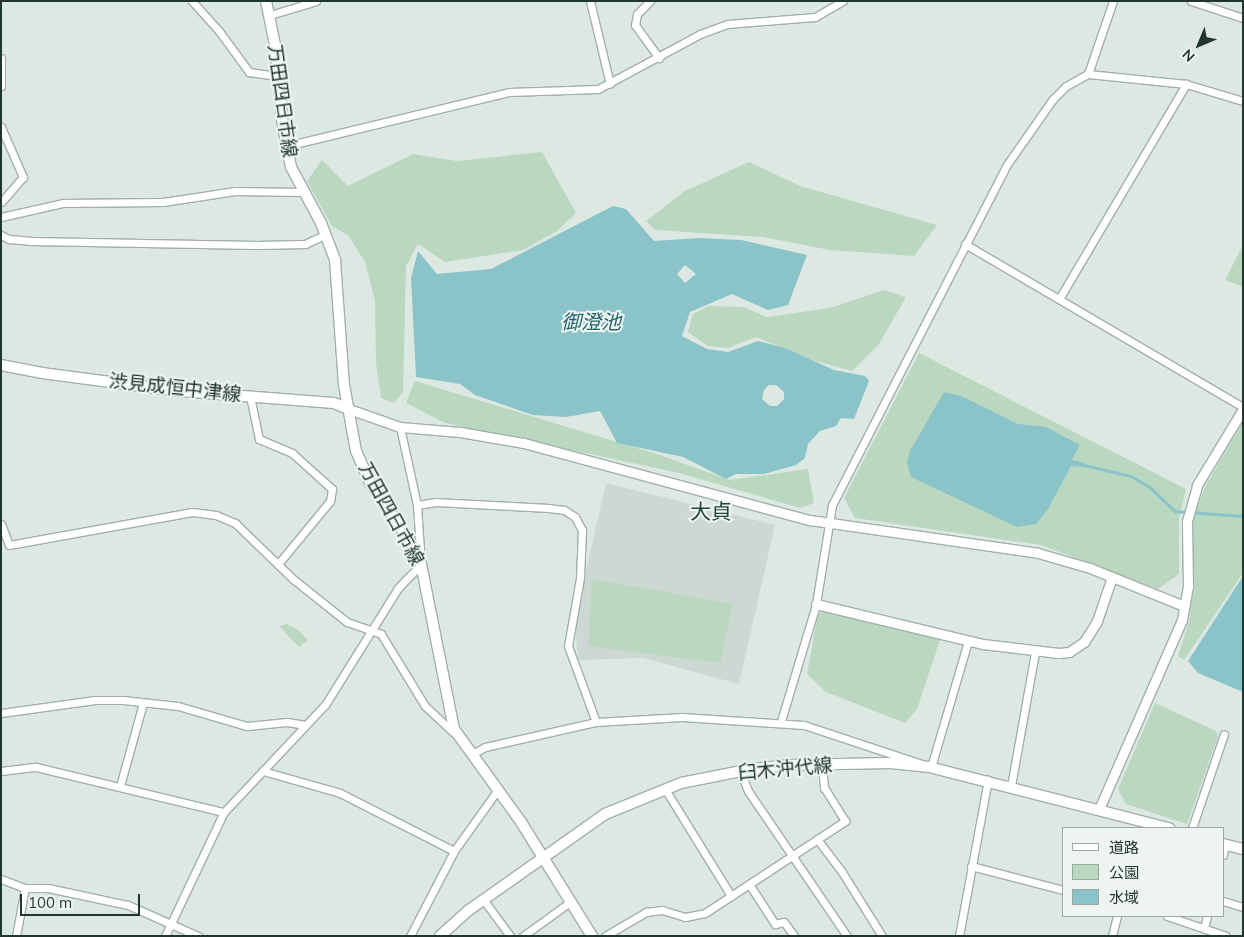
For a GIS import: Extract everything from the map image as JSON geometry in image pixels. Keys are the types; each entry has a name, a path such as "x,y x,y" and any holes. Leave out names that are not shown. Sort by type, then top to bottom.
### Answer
{"main road":[{"name":"万田四日市線","path":"266,1 270,15 279,76 286,146 303,192 326,234 337,275 344,384 353,439 362,465 421,564 433,614 447,701 458,736 543,856 592,936"},
{"name":"渋見成恒中津線","path":"1,365 150,387 334,403 349,409"},
{"name":"臼木沖代線","path":"440,936 483,900 605,814 665,789 740,771 822,764 890,763 931,767 988,780 1165,827"},
{"path":"1224,844 1243,849"}],"street":[{"path":"192,1 219,31 249,72 279,76"},
{"path":"270,15 316,1"},
{"path":"590,1 610,84"},
{"path":"650,1 637,14 635,25 659,58"},
{"path":"286,146 509,92 586,91 610,84 700,34 727,24 816,17 843,1"},
{"path":"1088,74 1113,1"},
{"path":"1191,1 1243,18"},
{"path":"1,58 1,86"},
{"path":"781,721 816,604 832,504 1006,166 1042,112 1066,86 1088,74 1186,84 1243,101"},
{"path":"1059,299 1186,84"},
{"path":"1,127 23,177 1,202"},
{"path":"1,217 64,203 163,202 236,191 303,192"},
{"path":"1,235 9,239 30,241 257,245 305,244 326,234"},
{"path":"965,244 1243,408 1206,469 1193,498 1187,521 1188,587 1174,644 1099,809"},
{"path":"250,396 259,439 292,453 332,489 330,501 278,564"},
{"path":"349,409 400,427 460,432 524,443 767,510 909,537 1038,553 1112,577 1184,606"},
{"path":"165,936 224,812 325,705 370,628 398,588 421,564 417,505 400,427"},
{"path":"417,505 436,502 549,508 564,510 575,517 582,530 580,578 568,646 596,722"},
{"path":"1,524 8,545 192,512 216,515 235,523 278,564 347,622 370,628 381,634 425,706 458,736"},
{"path":"816,604 968,641 1035,652 1069,652 1084,642 1097,621 1112,577"},
{"path":"472,754 485,747 596,722 657,717 781,721 832,732 931,767 968,641"},
{"path":"1011,786 1035,652"},
{"path":"1,713 95,700 178,706 247,726 287,722 306,725"},
{"path":"120,786 143,702"},
{"path":"1192,827 1224,734"},
{"path":"605,936 646,912 662,910 696,917 731,896 790,855 845,822 824,788 822,764"},
{"path":"1,770 36,767 224,812"},
{"path":"263,771 340,793 454,851"},
{"path":"740,771 748,791 847,936"},
{"path":"959,936 988,780"},
{"path":"665,789 731,896"},
{"path":"410,936 454,851 497,791"},
{"path":"816,839 842,872 882,936"},
{"path":"971,866 1062,890"},
{"path":"1,879 25,888 48,888 128,905 198,936"},
{"path":"749,884 775,924 784,922 794,936"},
{"path":"16,936 25,888"},
{"path":"483,900 510,936"},
{"path":"1224,901 1243,906"},
{"path":"523,936 570,902"},
{"path":"1112,936 1117,917"},
{"path":"1179,917 1226,936"},
{"path":"1204,928 1207,917"}],"shaded area":[{"path":"606,483 775,525 739,684 643,658 578,660 575,620"}],"green space":[{"path":"542,152 576,213 557,231 523,250 445,262 418,244 406,266 403,392 394,403 381,398 376,363 375,301 365,262 348,235 332,226 307,181 322,160 348,186 413,154 457,161"},
{"path":"749,162 800,186 937,225 914,256 830,250 763,237 655,230 646,221 685,191"},
{"path":"1243,245 1243,287 1225,280"},
{"path":"884,290 906,297 879,344 852,371 812,360 756,337 728,348 708,346 688,332 693,314 709,306 744,307 767,317 830,308"},
{"path":"919,353 1186,489 1179,519 1179,574 1158,589 1041,545 855,518 844,498"},
{"path":"415,381 660,455 729,480 808,469 814,503 800,508 679,473 445,423 406,403"},
{"path":"1243,422 1243,573 1184,660 1178,656 1190,618 1193,520 1205,487"},
{"path":"592,579 733,604 720,663 588,646"},
{"path":"824,611 940,640 917,709 905,723 826,692 807,674 818,614"},
{"path":"287,624 299,631 308,640 299,647 279,626"},
{"path":"1155,703 1216,731 1218,737 1187,824 1126,804 1118,789"}],"water":[{"name":"御澄池","path":"613,206 626,209 654,241 700,238 741,240 807,255 788,305 768,310 732,294 690,312 682,336 707,349 728,352 758,341 785,348 834,370 865,376 869,381 854,419 841,418 836,426 820,431 808,444 805,458 796,465 764,474 736,474 726,479 683,457 617,443 600,411 566,417 533,415 475,395 460,384 416,377 411,278 418,251 437,274 491,269","holes":["685,265 696,274 685,283 677,274","769,385 776,385 784,392 784,399 777,406 770,406 762,399 764,390"]},
{"path":"944,392 961,396 1018,424 1046,427 1080,445 1072,460 1084,463 1083,467 1071,466 1048,509 1036,524 1017,527 911,477 907,462 910,451"},
{"path":"1243,576 1243,692 1198,673 1188,661"}],"waterway":[{"path":"1084,465 1131,476 1150,487 1175,511 1243,516"}],"district":[{"name":"大貞","path":"711,511"}]}
